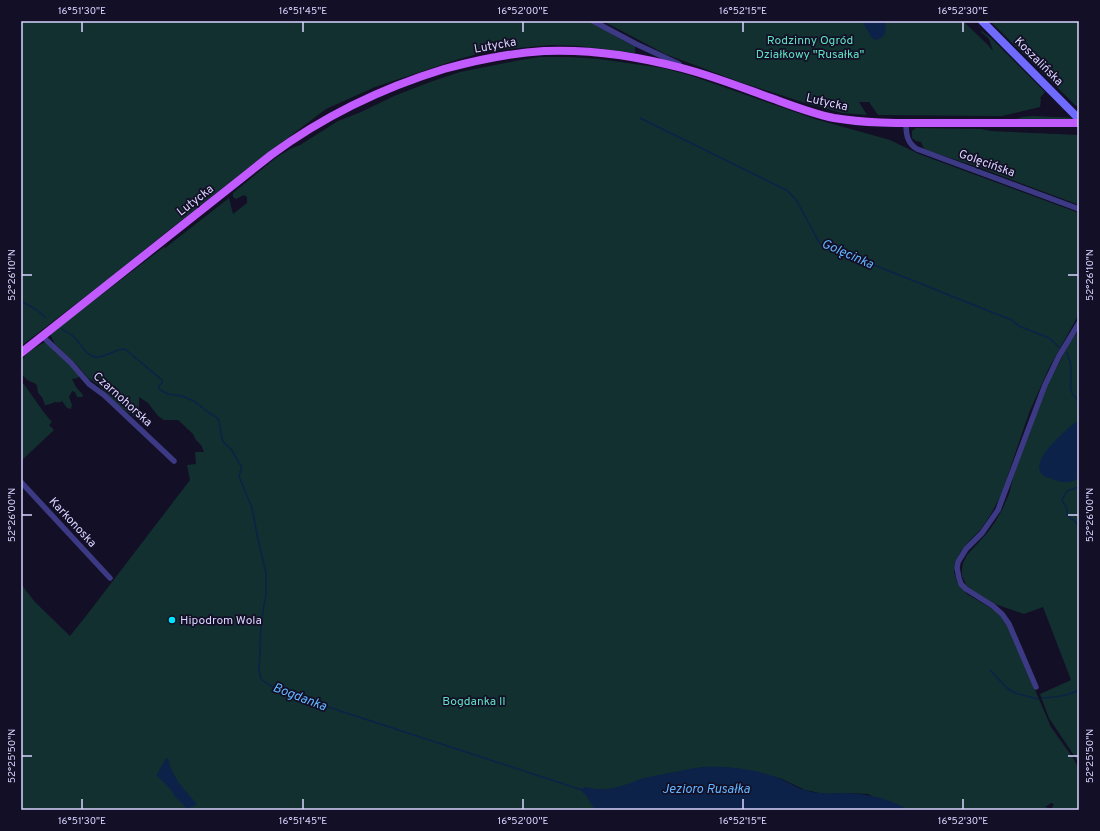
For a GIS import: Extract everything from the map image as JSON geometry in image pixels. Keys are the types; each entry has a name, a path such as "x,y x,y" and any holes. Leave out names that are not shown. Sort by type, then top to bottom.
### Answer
{"main road":[{"name":"Lutycka","path":"21,353 284,145 327,118 393,86 430,73 486,58 509,54 566,51 638,59 702,74 818,114 859,121 1079,123"}],"street":[{"path":"593,21 636,44 702,74"},
{"name":"Koszalińska","path":"982,21 1079,119"},
{"path":"636,44 640,51 638,59"},
{"name":"Golęcińska","path":"906,122 909,142 921,151 1079,209"},
{"path":"1036,687 1006,619 994,606 966,589 961,584 957,568 958,562 966,549 982,533 998,510 1045,385 1059,356 1079,323"},
{"name":"Czarnohorska","path":"42,336 71,363 89,384 104,395 174,462"},
{"name":"Karkonoska","path":"21,482 110,578"}],"green space":[{"path":"21,21 588,21 635,47 635,53 579,46 551,45 488,51 375,87 326,109 244,171 21,346"},
{"name":"Rodzinny Ogród Działkowy \"Rusałka\"","path":"603,21 963,21 993,51 989,39 981,32 982,31 991,38 1045,92 1040,98 1040,107 1002,116 878,115 869,102 859,102 867,115 842,113 740,82 665,54"},
{"path":"990,21 1079,21 1079,106 1076,106"},
{"name":"Bogdanka II","path":"540,57 599,59 663,68 692,76 815,119 890,140 919,154 1079,213 1079,314 1049,368 1029,413 1001,495 981,529 961,551 955,562 954,572 957,582 967,594 994,610 1007,625 1051,727 1079,769 1078,810 1051,810 1054,804 1051,803 1045,807 1050,808 1049,810 897,810 868,794 825,794 805,790 782,779 757,772 723,767 702,767 616,810 21,810 21,584 35,602 70,636 190,480 187,465 196,464 195,452 204,452 193,434 178,420 164,420 158,416 148,403 139,397 139,413 136,418 119,406 97,384 88,378 55,344 50,334 229,198 233,214 247,203 247,197 244,195 236,199 233,197 233,193 277,157 300,145 338,121 394,96 460,72"},
{"path":"1033,116 1079,118 1079,120 1016,119"},
{"path":"916,128 981,129 991,131 1079,135 1079,205 975,166 926,150 921,142 912,138 912,131"},
{"path":"1079,330 1079,763 1049,718 1040,694 1071,680 1043,607 1024,614 995,604 967,586 962,576 962,569 967,555 988,532 1002,510 1048,384 1069,344"},
{"path":"43,343 47,343 80,375 78,378 72,379 76,387 83,395 82,397 77,397 75,392 72,391 69,397 72,405 71,409 67,408 62,401 45,405 42,397 38,393 36,384 27,380 21,373 21,360 30,351"},
{"path":"21,381 52,422 49,425 54,430 21,461"}],"water":[{"path":"862,21 885,21 884,36 875,40 871,37"},
{"path":"1079,422 1079,476 1072,482 1063,482 1044,476 1040,470 1040,463 1043,455 1063,433 1074,423"},
{"path":"166,758 168,758 172,771 179,783 197,804 186,808 157,776"},
{"name":"Jezioro Rusałka","path":"702,767 723,767 764,773 810,792 847,793 871,796 887,800 909,810 595,810 585,794 582,792 584,787 601,789 611,788 644,778"}],"waterway":[{"name":"Golęcinka","path":"640,118 788,191 797,201 820,244 1012,320 1019,326 1049,338 1060,348"},
{"name":"Bogdanka","path":"21,301 37,310 46,318"},
{"name":"Bogdanka","path":"62,329 71,334 85,350 94,357 125,349 162,380 162,383 159,386 160,390 168,394 182,396 194,401 216,417 219,421 222,439 231,449 241,466 239,476 252,508 266,573 266,596 261,625 259,671 261,679 269,685 316,703 582,790"},
{"name":"Golęcinka","path":"1067,352 1071,366 1070,386 1072,393 1079,401"},
{"name":"Golęcinka","path":"1079,487 1067,491 1062,500 1067,509 1068,516 1076,522 1079,528"},
{"path":"990,670 1007,688 1015,693 1038,699"},
{"path":"1043,698 1057,697 1079,690"}],"place":[{"name":"Hipodrom Wola","path":"172,620"}]}
